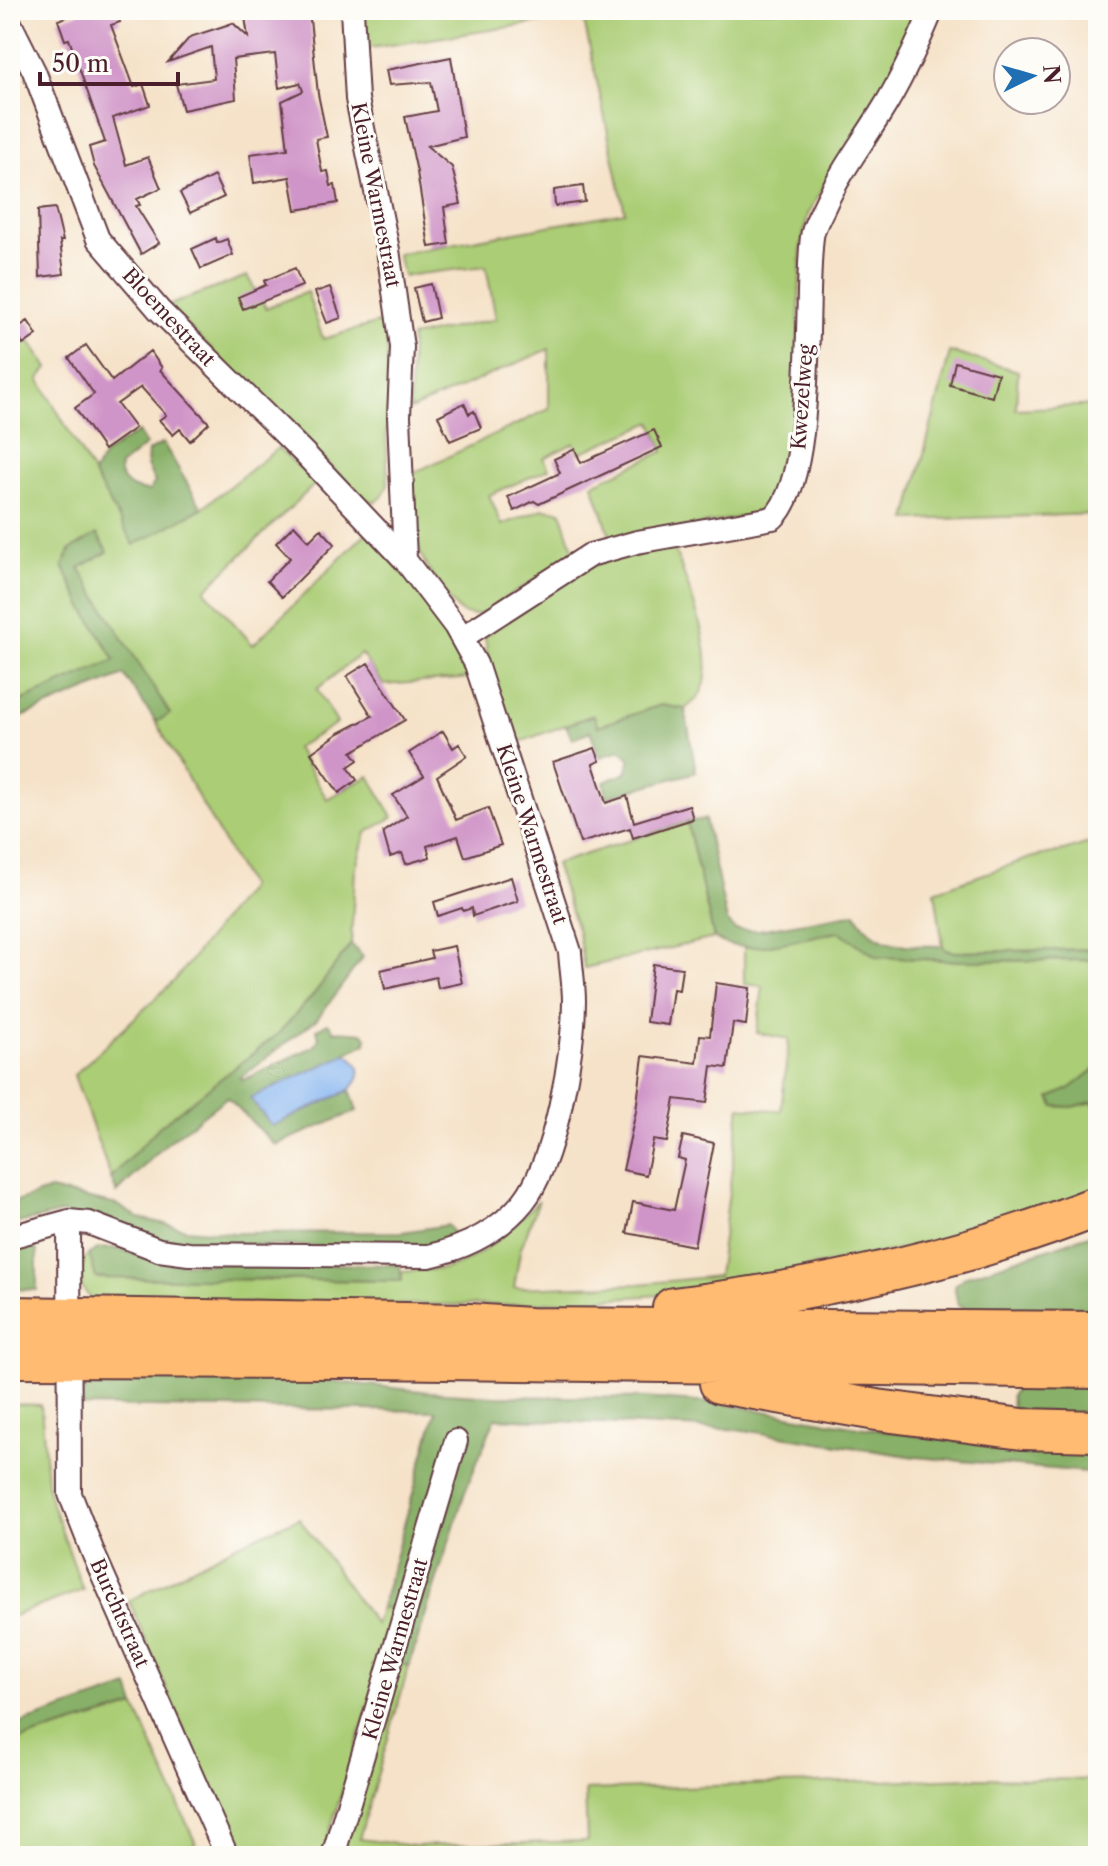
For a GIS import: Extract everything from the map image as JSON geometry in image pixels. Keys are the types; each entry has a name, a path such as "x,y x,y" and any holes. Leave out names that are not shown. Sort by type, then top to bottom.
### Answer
{"highway":[{"path":"470,1324 649,1311 846,1280 972,1249 1098,1206"},
{"path":"10,1317 561,1328 1098,1332"},
{"path":"10,1357 369,1358 1098,1368"},
{"path":"647,1362 733,1386 877,1410 1022,1429 1098,1431"}],"street":[{"name":"Kleine Warmestraat","path":"69,1221 89,1223 159,1250 189,1254 429,1256 456,1250 478,1239 524,1201 549,1152 555,1129 572,1024 574,1000 570,952 476,664 463,637 405,560 399,416 402,347 388,250 357,99 352,10"},
{"name":"Kwezelweg","path":"463,637 590,555 637,542 773,518 783,509 793,485 804,425 808,273 813,231 837,179 897,84 932,10"},
{"name":"Bloemestraat","path":"10,23 34,71 98,239 159,310 303,452 405,560"},
{"path":"10,1237 69,1221 69,1318"},
{"name":"Burchtstraat","path":"69,1318 70,1494 227,1856"},
{"name":"Kleine Warmestraat","path":"333,1856 456,1441"}],"green space":[{"path":"361,10 922,10 876,107 836,163 808,214 801,247 796,406 789,465 778,497 764,513 612,541 593,484 664,451 652,422 580,453 574,443 544,458 549,469 489,495 502,525 543,509 561,511 575,555 480,614 464,613 450,601 420,552 414,524 411,474 549,409 549,349 410,410 411,337 496,319 486,266 403,276 397,254 625,212 583,16 363,49"},
{"path":"247,276 266,308 307,292 323,339 385,321 390,398 386,435 388,485 376,502 365,500 167,306"},
{"path":"10,332 14,339 25,334 48,368 39,379 134,545 202,508 278,448 316,483 205,590 253,645 367,532 425,601 450,638 471,678 384,685 361,654 317,689 337,723 296,748 327,799 369,776 393,817 366,833 355,870 351,944 314,994 278,1034 160,1126 111,1178 74,1075 174,981 249,887 156,722 169,713 79,568 63,566 83,607 116,660 10,706"},
{"path":"950,352 1018,371 1016,409 1098,405 1098,514 907,520"},
{"path":"138,432 146,445 120,466 124,482 149,491 155,482 147,466 148,451 163,443 202,508 134,545 93,474 105,454"},
{"path":"97,534 108,552 79,568 170,714 156,722 124,675 10,722 10,706 115,660 63,566 70,550"},
{"path":"672,542 704,642 707,663 705,682 698,698 685,709 661,705 598,726 593,715 517,743 488,660 485,636 577,572 611,558"},
{"path":"661,705 685,709 696,772 607,797 604,782 626,773 631,759 620,750 600,757 590,731 572,739 566,725 594,715 598,726"},
{"path":"705,819 727,921 735,930 759,930 856,913 873,934 893,943 943,946 956,952 1098,949 1098,960 962,961 877,957 840,932 758,947 727,944 714,938 687,822"},
{"path":"687,822 714,938 584,968 578,932 555,864"},
{"path":"1098,840 1098,949 956,952 943,946 935,891 1033,857"},
{"path":"840,932 877,957 962,961 1098,960 1098,1067 1054,1106 1072,1107 1093,1102 1098,1115 1098,1188 968,1237 661,1295 506,1305 95,1302 78,1279 80,1267 89,1254 97,1278 402,1281 402,1272 447,1268 472,1258 497,1240 539,1200 520,1251 514,1288 639,1284 718,1276 740,1107 781,1111 789,1039 757,1033 763,986 744,984 744,947"},
{"path":"351,944 363,957 317,1019 240,1078 243,1080 315,1046 319,1038 317,1029 328,1023 334,1031 364,1033 366,1043 338,1058 272,1126 350,1090 357,1111 275,1145 227,1097 167,1143 117,1193 111,1178 160,1126 278,1034 314,994"},
{"path":"1098,1067 1098,1115 1093,1102 1072,1107 1054,1106 1050,1098 1071,1088"},
{"path":"50,1190 117,1205 139,1218 187,1229 234,1233 402,1232 448,1225 457,1239 434,1248 171,1244 61,1213 10,1225 10,1204"},
{"path":"1098,1232 1098,1319 982,1315 958,1305 954,1285 967,1276"},
{"path":"27,1245 37,1250 37,1290 10,1289 10,1251"},
{"path":"113,1248 172,1263 400,1265 402,1281 96,1278 89,1254 98,1249"},
{"path":"106,1373 330,1381 494,1396 644,1398 724,1404 1010,1448 1098,1452 1098,1473 915,1457 743,1430 495,1418 465,1492 409,1666 398,1663 410,1614 381,1607 436,1411 76,1406 92,1377"},
{"path":"1020,1383 1098,1386 1098,1416 1012,1409 1011,1396"},
{"path":"10,1404 41,1405 48,1493 83,1590 10,1617"},
{"path":"299,1518 375,1624 381,1607 398,1611 322,1856 238,1856 129,1601 236,1545"},
{"path":"398,1663 409,1666 359,1839 414,1846 587,1841 585,1790 977,1778 1098,1780 1098,1856 341,1856"},
{"path":"129,1687 135,1706 10,1743 10,1727"},
{"path":"135,1706 196,1844 159,1856 10,1856 10,1743"}],"water":[{"path":"347,1054 359,1070 350,1090 272,1126 250,1098"}],"building":[{"path":"86,10 116,10 120,22 111,25 134,87 143,84 150,105 113,118 126,165 148,157 161,188 137,199 140,205 136,206 159,243 141,254 94,166 89,147 105,142 69,39 65,40 58,20"},
{"path":"244,10 309,10 318,94 327,137 316,139 322,172 328,171 331,186 335,185 338,203 296,210 290,177 254,183 250,154 288,149 282,101 303,91 300,83 279,88 275,54 233,59 236,99 183,110 176,84 214,79 211,47 168,62 190,37 233,23 248,37"},
{"path":"451,57 464,137 427,146 452,167 461,204 444,207 449,244 429,247 405,117 437,111 431,82 389,85 386,70"},
{"path":"214,176 224,197 190,213 180,193"},
{"path":"583,186 585,202 555,206 554,190"},
{"path":"55,208 63,241 60,241 64,274 40,277 38,210"},
{"path":"216,238 217,243 227,239 233,255 201,269 192,249"},
{"path":"295,268 302,286 243,309 238,297 266,285 264,281"},
{"path":"431,284 438,318 422,322 414,288"},
{"path":"330,287 341,318 327,323 315,292"},
{"path":"28,321 37,335 23,345 14,330"},
{"path":"86,345 112,381 150,351 162,368 160,370 209,423 190,441 180,429 173,435 159,420 166,415 141,387 117,404 135,428 104,450 75,408 94,394 69,358"},
{"path":"955,362 998,374 992,397 950,385"},
{"path":"464,403 469,414 474,411 481,428 450,441 438,416"},
{"path":"654,430 662,447 539,504 534,501 514,511 508,497 560,473 554,459 575,449 581,463"},
{"path":"294,525 309,541 321,529 335,544 282,597 267,581 290,558 276,543"},
{"path":"368,663 405,720 352,752 358,760 348,767 357,780 339,793 311,753 339,733 372,716 347,676"},
{"path":"443,731 453,748 459,744 467,756 437,776 456,820 488,808 501,845 465,857 458,836 427,846 430,857 406,864 402,853 390,857 383,832 407,816 393,795 424,776 409,753"},
{"path":"595,748 600,761 593,764 606,803 627,796 634,822 689,805 693,819 633,838 630,828 580,843 553,762"},
{"path":"511,877 518,901 473,916 472,908 463,911 462,908 438,916 434,902"},
{"path":"454,946 462,983 438,988 436,977 385,989 381,970 432,958 430,951"},
{"path":"653,964 682,968 679,990 673,989 668,1025 646,1022"},
{"path":"716,983 750,988 746,1025 733,1023 727,1068 712,1066 707,1103 675,1099 667,1142 653,1140 646,1175 623,1170 636,1111 643,1056 697,1063 700,1035 710,1036"},
{"path":"683,1136 714,1143 694,1246 627,1233 633,1202 674,1210 685,1160 678,1158"}]}
